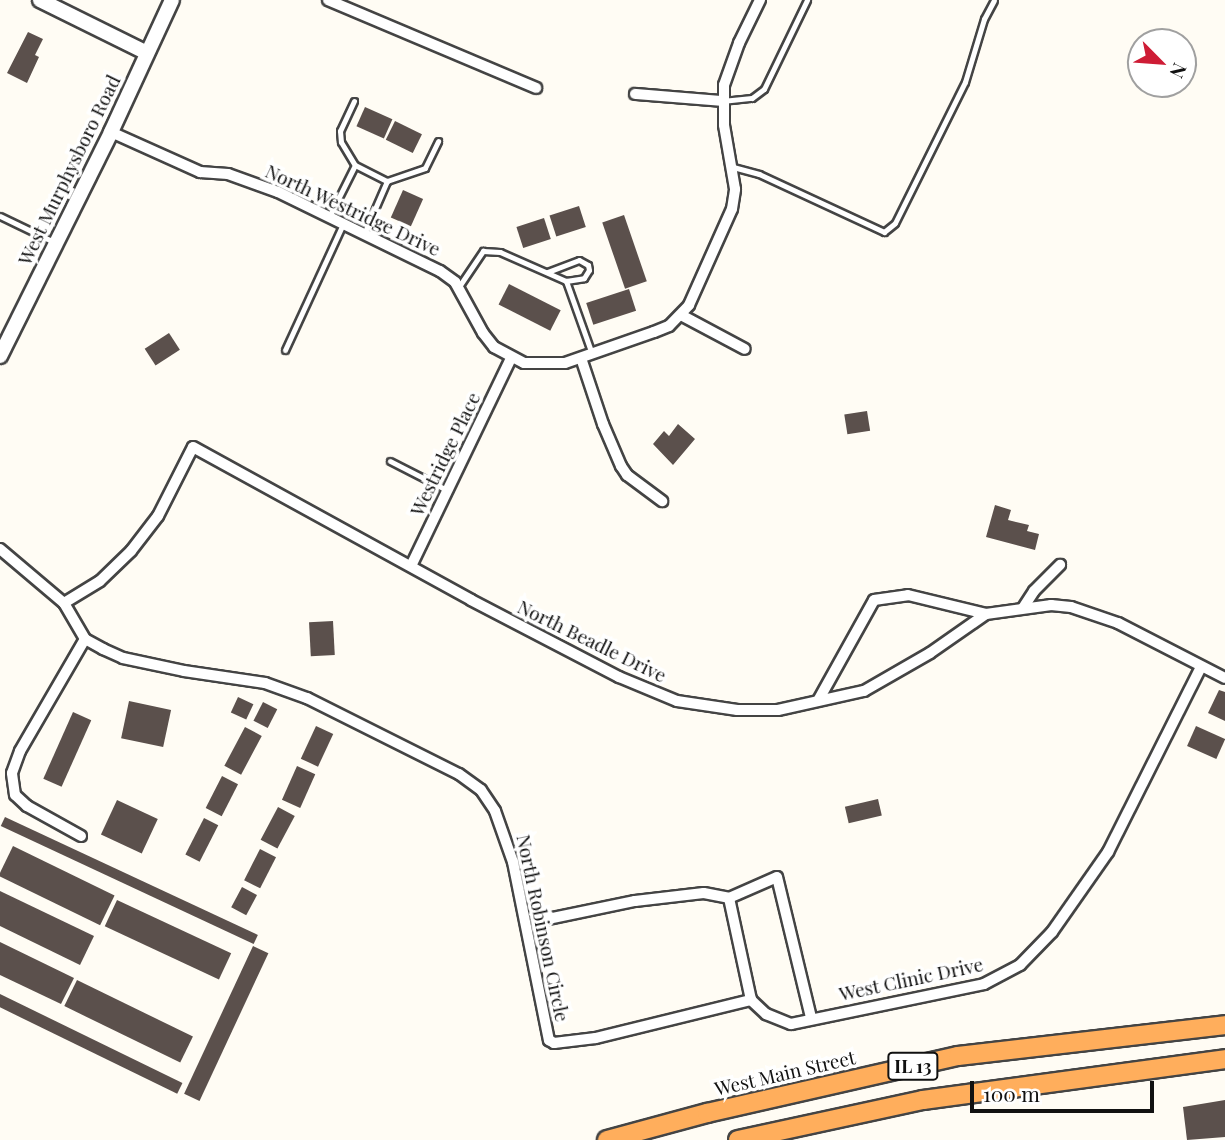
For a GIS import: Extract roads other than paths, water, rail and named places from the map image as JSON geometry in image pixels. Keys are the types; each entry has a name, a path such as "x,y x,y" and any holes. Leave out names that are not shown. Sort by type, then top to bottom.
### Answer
{"highway":[{"name":"West Main Street","path":"607,1140 707,1112 958,1056 1225,1025"},
{"name":"IL 13","path":"738,1140 923,1100 1225,1059"}],"street":[{"path":"40,0 145,52"},
{"name":"West Murphysboro Road","path":"0,356 111,132 145,52 172,0"},
{"path":"328,0 536,88"},
{"path":"511,358 537,365 587,356 654,332 681,315 728,223 734,181 722,101 730,64 761,0"},
{"path":"635,94 722,101"},
{"name":"North Westridge Drive","path":"111,132 201,172 228,174 252,181 440,271 452,279 494,347 511,358"},
{"path":"681,315 746,349"},
{"path":"587,356 603,424 621,466 627,475 662,501"},
{"name":"Westridge Place","path":"411,566 511,358"},
{"name":"North Beadle Drive","path":"64,603 100,581 131,551 158,516 193,447 619,677 677,701 737,710 778,710 864,691 930,653 986,614 1051,605 1071,607 1118,623 1225,678"},
{"path":"0,549 64,603 85,639 20,751 12,773 15,795 27,806 81,836"},
{"path":"1023,608 1034,591 1060,565"},
{"path":"819,699 874,600 908,596 986,614"},
{"name":"North Robinson Circle","path":"85,639 123,658 184,671 244,678 307,698 448,768 481,790 495,811 510,849 549,1040 554,1044 596,1038 751,1000"},
{"name":"West Clinic Drive","path":"751,1000 780,1022 791,1024 984,984 1020,965 1040,947 1108,852 1200,667"},
{"path":"543,920 635,901 704,893 729,898 777,877 811,1018"},
{"path":"729,898 751,1000"}],"lane":[{"path":"722,101 752,98 764,89 807,0"},
{"path":"733,167 759,174 884,232 895,223 965,82 984,19 994,0"},
{"path":"354,101 339,136 355,165 387,181 425,168 438,141"},
{"path":"329,217 355,165"},
{"path":"364,234 387,181"},
{"path":"0,216 56,243"},
{"path":"285,350 343,224"},
{"path":"458,288 483,251 500,252 566,281 584,278 589,270 588,265 579,261 547,272"},
{"path":"566,281 587,356"},
{"path":"390,461 447,490"}]}
